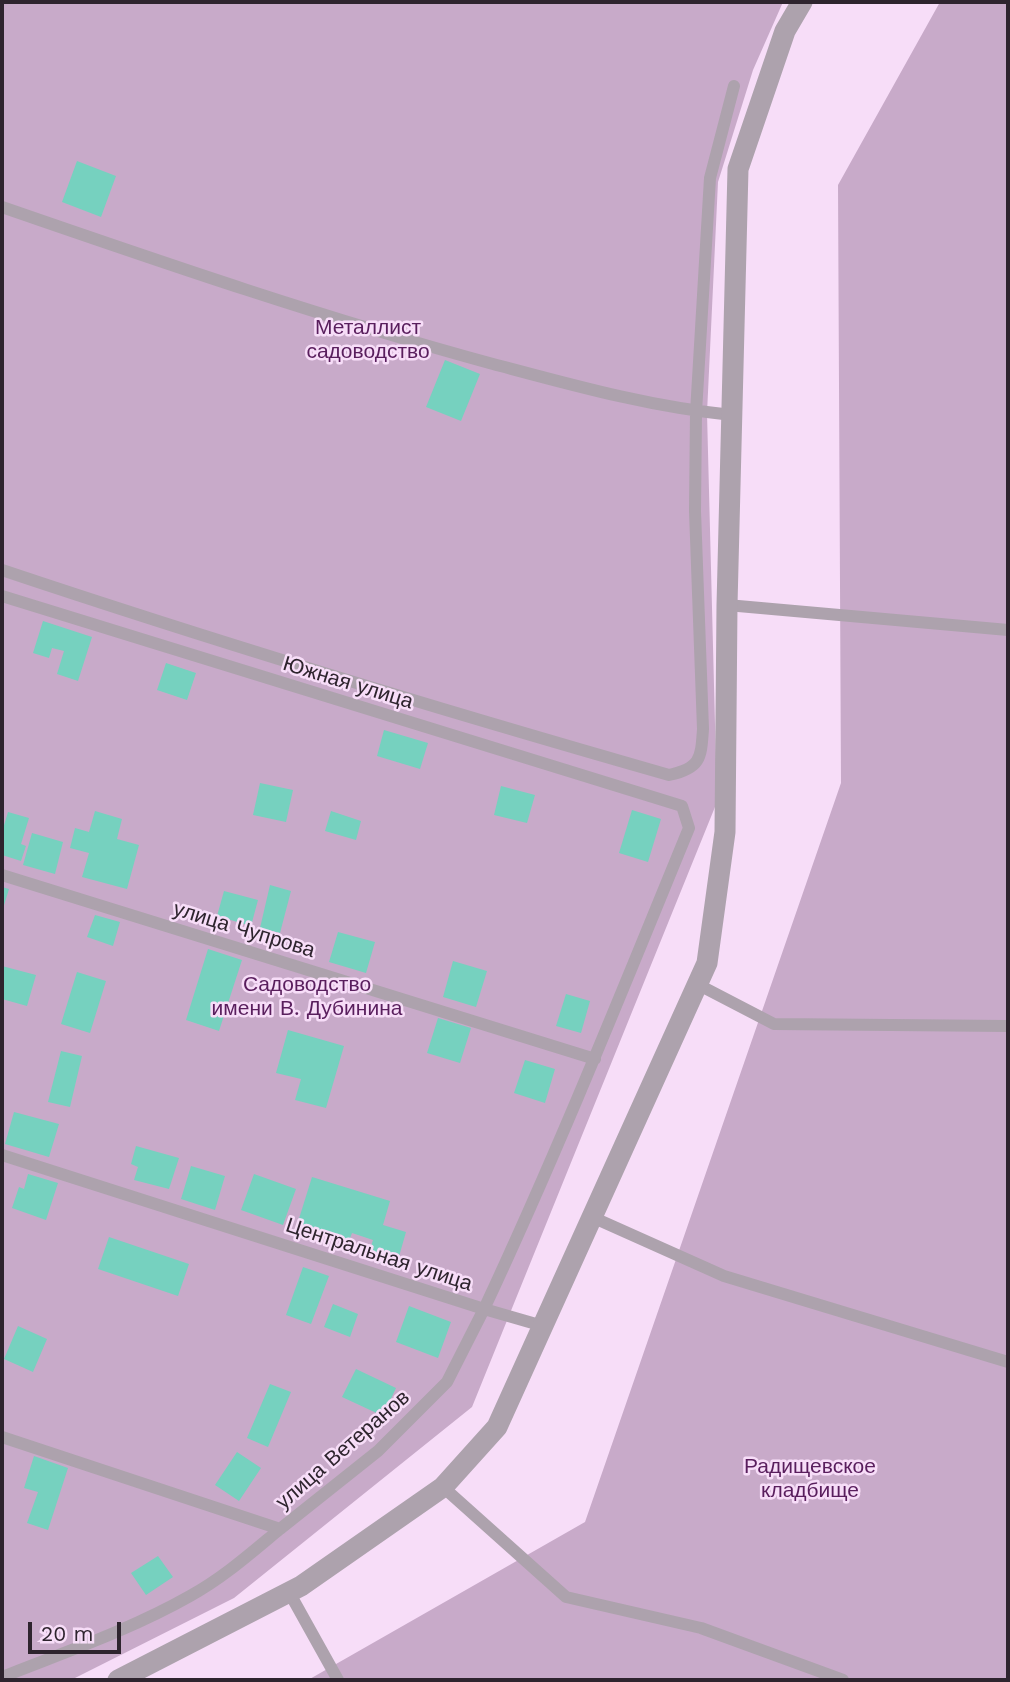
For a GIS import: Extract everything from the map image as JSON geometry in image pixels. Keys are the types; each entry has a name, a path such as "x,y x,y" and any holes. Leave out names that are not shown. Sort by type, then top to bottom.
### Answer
{"street":[{"path":"118,1680 289,1592 443,1487 497,1427 707,963 726,832 727,605 738,169 785,31 802,2"}],"lane":[{"path":"2,570 483,722 669,775 687,771 695,764 701,752 703,729 695,511 696,412 710,178 734,86"},
{"path":"2,207 405,340 604,393 696,412 732,415"},
{"name":"Южная улица","path":"2,596 682,806"},
{"path":"727,605 1008,630"},
{"name":"Центральная улица","path":"2,1155 484,1309 526,1220 595,1059 689,828 682,806"},
{"name":"улица Чупрова","path":"2,875 595,1059"},
{"path":"697,984 774,1024 1008,1026"},
{"path":"592,1217 724,1276 1008,1362"},
{"path":"484,1309 543,1326"},
{"name":"улица Ветеранов","path":"2,1437 280,1529 378,1451 447,1382 484,1309"},
{"path":"443,1487 566,1597 701,1628 843,1680"},
{"path":"2,1677 97,1640 190,1596 235,1567 280,1529"},
{"path":"289,1592 338,1680"}],"green space":[{"path":"2,2 783,2 753,70 718,182 707,413 717,802 472,1407 234,1598 71,1680 2,1680"},
{"name":"Радищевское кладбище","path":"940,2 1008,2 1008,1680 308,1680 585,1522 841,783 838,185"}],"building":[{"path":"77,161 116,176 101,217 62,202"},
{"path":"445,360 480,374 461,421 426,407"},
{"path":"43,621 92,637 78,681 57,674 64,651 52,648 49,658 33,653"},
{"path":"166,663 196,673 187,700 157,690"},
{"path":"384,730 428,743 420,769 377,756"},
{"path":"260,783 293,790 286,822 253,815"},
{"path":"501,786 535,795 527,823 494,815"},
{"path":"632,810 661,819 648,862 619,853"},
{"path":"95,811 122,819 117,839 139,845 127,889 82,877 89,853 70,848 75,828 89,832"},
{"path":"331,811 361,821 356,840 325,831"},
{"path":"8,812 29,818 21,844 26,846 21,861 2,855 2,832"},
{"path":"32,833 63,842 55,874 23,865"},
{"path":"270,885 291,891 280,933 260,928"},
{"path":"2,887 9,889 2,912"},
{"path":"224,891 258,900 251,926 217,916"},
{"path":"95,915 120,922 113,946 87,937"},
{"path":"338,932 375,942 366,973 329,962"},
{"path":"208,949 242,960 219,1031 186,1020"},
{"path":"453,961 487,971 476,1007 443,997"},
{"path":"2,966 36,975 27,1006 2,999"},
{"path":"77,972 106,981 90,1033 61,1024"},
{"path":"566,994 590,1001 581,1033 556,1026"},
{"path":"438,1018 471,1028 460,1063 427,1053"},
{"path":"288,1030 344,1046 326,1108 295,1100 301,1079 276,1073"},
{"path":"61,1051 82,1056 70,1107 48,1102"},
{"path":"525,1060 555,1069 545,1103 514,1093"},
{"path":"14,1112 59,1124 49,1157 5,1144"},
{"path":"136,1146 179,1158 169,1189 134,1180 138,1167 131,1164"},
{"path":"191,1166 225,1176 215,1210 181,1199"},
{"path":"28,1174 58,1183 46,1220 12,1208 19,1187 24,1189"},
{"path":"254,1174 296,1189 283,1225 241,1210"},
{"path":"312,1177 390,1201 383,1225 406,1232 396,1267 367,1259 373,1240 352,1233 349,1241 297,1225"},
{"path":"109,1237 189,1264 178,1296 98,1269"},
{"path":"303,1267 329,1276 311,1324 286,1315"},
{"path":"333,1304 358,1314 350,1337 324,1327"},
{"path":"409,1306 451,1322 438,1358 396,1342"},
{"path":"18,1326 47,1339 33,1372 4,1359"},
{"path":"356,1369 396,1388 383,1416 342,1397"},
{"path":"270,1384 291,1392 268,1447 247,1438"},
{"path":"237,1452 261,1468 239,1501 215,1485"},
{"path":"34,1456 68,1468 48,1530 27,1523 38,1492 24,1488"},
{"path":"158,1556 173,1577 146,1595 131,1573"}],"park label":[{"name":"Металлист садоводство","path":"368,340"},
{"name":"Садоводство имени В. Дубинина","path":"307,997"}]}
